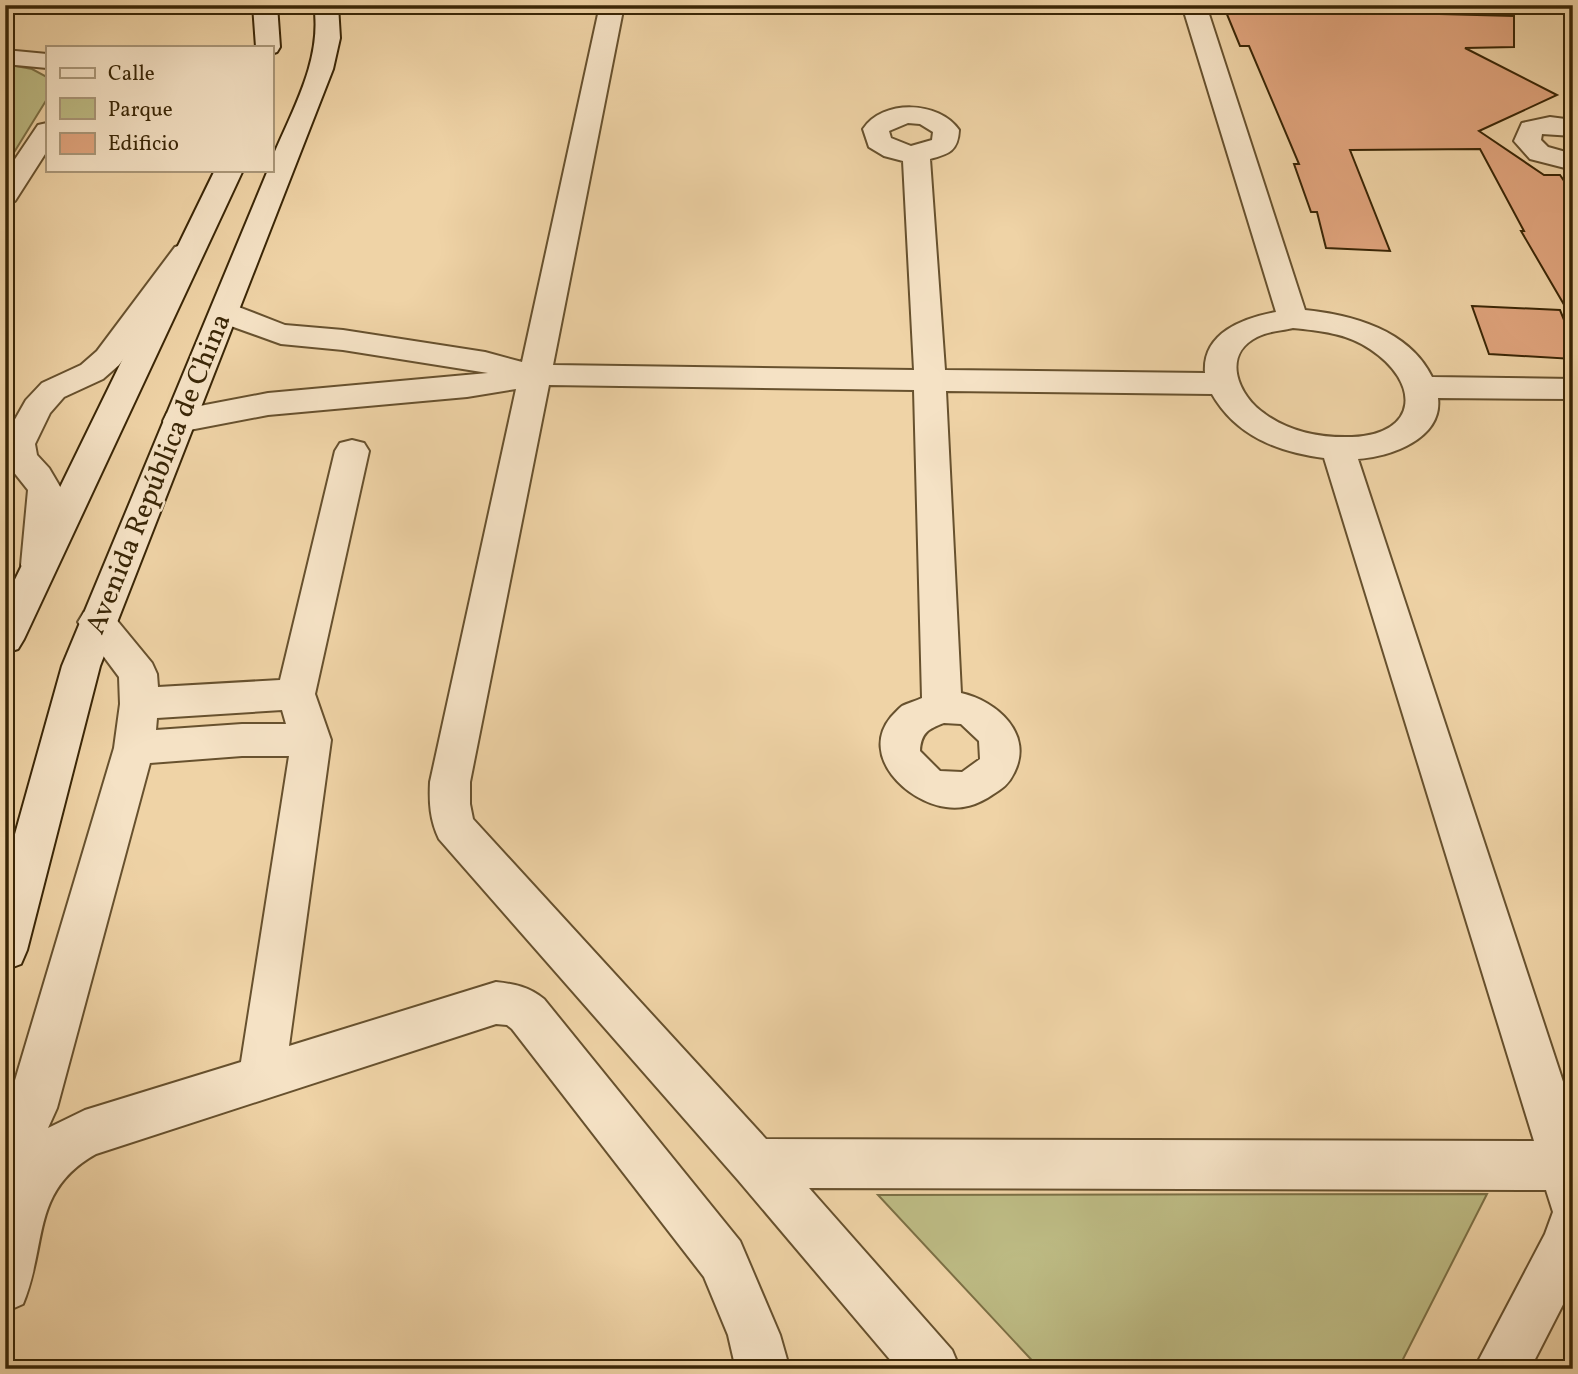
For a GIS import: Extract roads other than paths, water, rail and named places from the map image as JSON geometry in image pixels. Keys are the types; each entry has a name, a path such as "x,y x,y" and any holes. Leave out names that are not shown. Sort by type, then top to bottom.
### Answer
{"street":[{"path":"265,5 268,46"},
{"name":"Avenida República de China","path":"5,950 81,666 225,313 328,49 330,26 326,5"},
{"path":"612,5 450,782 449,804 454,827 755,1163 933,1369"},
{"path":"1194,5 1293,319"},
{"path":"5,57 46,61"},
{"path":"1573,128 1539,126 1527,134 1531,147 1539,153 1573,162"},
{"path":"5,194 46,132"},
{"path":"916,154 929,381 942,707"},
{"name":"Avenida República de China","path":"5,639 228,172"},
{"path":"39,565 45,490 37,476 12,448 42,401 53,390 92,372 108,358 198,234"},
{"path":"225,313 281,334 343,340 485,362 537,375"},
{"path":"1293,319 1324,321 1353,329 1380,341 1402,357 1418,376 1424,397 1420,418 1404,434 1378,445 1338,449 1313,446 1281,437 1253,422 1233,404 1221,384 1219,364 1226,346 1242,332 1265,323 1293,319"},
{"path":"179,421 268,404 467,387 537,375 1221,384"},
{"path":"1421,387 1573,389"},
{"path":"5,401 42,401"},
{"path":"755,1163 1570,1178 1338,449"},
{"path":"262,1076 311,740 296,694 352,451"},
{"path":"5,1156 19,1138 33,1108 134,748 139,704 138,674 97,622"},
{"path":"139,704 296,694"},
{"path":"134,748 242,740 311,740"},
{"path":"5,1286 23,1211 34,1182 51,1154 85,1134 496,1003 517,1005 528,1014 722,1259 754,1335 761,1363 757,1369"},
{"path":"1501,1369 1567,1244 1573,1224"}]}
